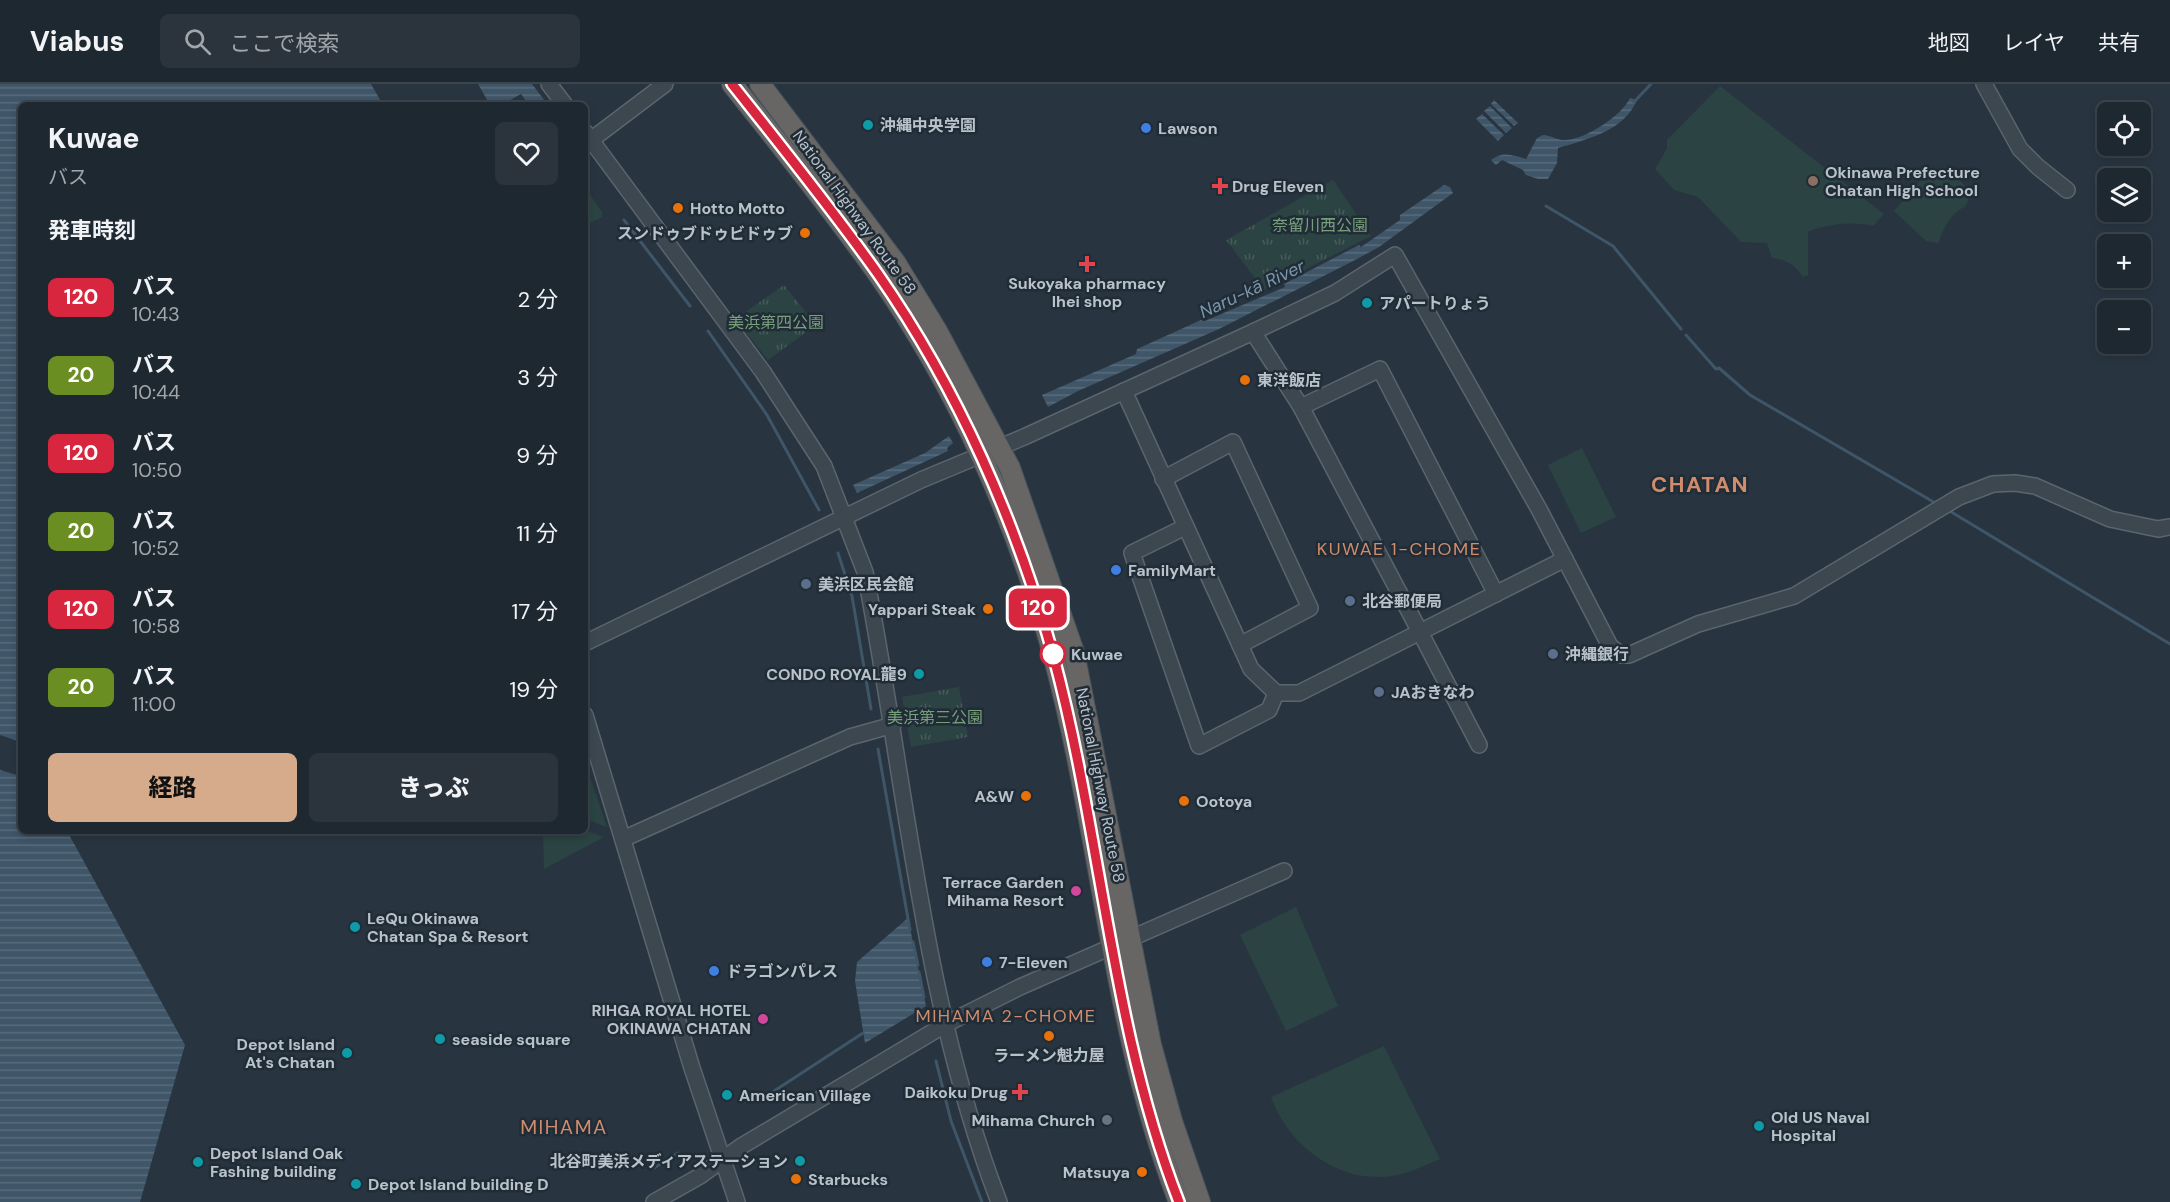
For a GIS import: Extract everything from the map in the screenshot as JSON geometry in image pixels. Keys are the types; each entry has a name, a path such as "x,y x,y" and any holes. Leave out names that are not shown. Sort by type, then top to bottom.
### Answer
{"highway":[{"name":"National Highway Route 58","path":"732,84 812,184 879,276 921,345 980,455 1019,550 1054,657 1073,741 1133,1053 1179,1202"},
{"name":"National Highway Route 58","path":"760,84 895,262 937,331 1010,468 1038,542 1074,652 1151,1045 1172,1121 1200,1202"}],"street":[{"path":"549,84 563,102"},
{"path":"665,84 588,136 787,408 824,466 846,519 865,572 893,725 922,909 946,1024 966,1110 999,1202"},
{"path":"1984,84 2020,148 2038,167 2067,190"},
{"path":"588,642 846,519 921,480 1254,332 1335,293 1395,255 1565,559 1610,646 1621,655 1629,655 1698,624 1781,601 1830,575 1975,489 1993,484 2015,483 2035,486 2110,519 2158,529 2170,527"},
{"path":"1254,332 1300,407 1479,744"},
{"path":"1300,407 1380,369 1496,594"},
{"path":"1124,391 1251,669 1276,693 1299,693 1565,559"},
{"path":"1163,479 1233,442 1310,608 1240,645"},
{"path":"1185,527 1132,553 1199,746 1269,710 1276,693"},
{"path":"588,725 737,1202"},
{"path":"623,839 850,737 893,725"},
{"path":"654,1202 700,1176 722,1158 946,1024 1112,946 1284,871"}],"green space":[{"path":"1720,86 1884,214 1873,226 1840,224 1808,232 1808,275 1803,277 1790,263 1772,258 1767,243 1741,242 1698,197 1674,190 1655,169 1667,148 1667,140"},
{"path":"1956,175 1971,194 1965,207 1955,213 1948,222 1939,243 1926,241 1894,211 1925,176"},
{"name":"奈留川西公園","path":"1333,180 1371,236 1264,290 1226,240"},
{"path":"588,192 602,212 602,217 588,224"},
{"name":"美浜第四公園","path":"784,285 816,325 768,360 735,319"},
{"path":"1582,448 1616,517 1581,533 1548,465"},
{"name":"美浜第三公園","path":"959,687 968,737 911,747 902,697"},
{"path":"588,772 607,827 588,820"},
{"path":"588,831 604,837 544,869 543,834 588,834"},
{"path":"1296,907 1338,1006 1286,1031 1240,935"},
{"path":"1384,1046 1440,1159 1392,1176 1372,1177 1353,1174 1318,1158 1303,1145 1289,1131 1271,1097"}],"water":[{"path":"0,84 371,84 381,102 18,102 18,741 0,735"},
{"path":"478,84 532,84 546,102 527,102 521,94 506,102 488,102"},
{"path":"1630,98 1637,100 1631,111 1614,126 1593,137 1558,148 1557,163 1548,179 1526,175 1523,170 1502,160 1496,165 1491,160 1504,155 1526,159 1537,138 1543,135 1562,140 1580,137 1610,120"},
{"path":"1494,100 1518,123 1514,126 1491,104"},
{"path":"1490,106 1512,128 1506,133 1484,111"},
{"path":"1482,114 1504,135 1498,141 1476,119"},
{"path":"1444,185 1450,187 1453,193 1379,247 1219,329 1078,391 1048,407 1042,395 1136,354 1137,349 1201,320 1205,321 1285,287 1284,284 1359,245 1361,247 1400,220 1400,215"},
{"path":"949,436 953,443 947,448 948,451 857,493 853,485 925,453"},
{"path":"0,770 18,777 18,834 69,834 185,1045 140,1202 0,1202"},
{"path":"908,918 926,1006 865,1043 855,981 857,962"}],"waterway":[{"name":"Naru-kā River","path":"1634,102 1651,84"},
{"path":"1546,206 1613,246 1681,329"},
{"path":"624,220 690,306"},
{"path":"708,331 767,415 819,510"},
{"path":"1686,335 1716,369 1719,368 1750,395 1937,504"},
{"path":"1948,510 2170,644"},
{"path":"838,553 852,596 871,709"},
{"path":"878,749 910,930"},
{"path":"913,942 918,965"},
{"path":"919,972 924,997"},
{"path":"768,1095 863,1033"},
{"path":"936,1061 951,1121 982,1202"},
{"path":"654,1168 678,1153"}],"bus line":[{"name":"120","path":"732,84 812,184 879,276 952,400 1002,504 1054,657 1073,741 1133,1053 1154,1128 1179,1202"}],"place":[{"name":"沖縄中央学園","path":"868,125"},
{"name":"Lawson","path":"1146,128"},
{"name":"Okinawa Prefecture Chatan High School","path":"1813,181"},
{"name":"Drug Eleven","path":"1220,186"},
{"name":"Hotto Motto","path":"678,208"},
{"name":"スンドゥブドゥビドゥブ","path":"805,233"},
{"name":"Sukoyaka pharmacy Ihei shop","path":"1087,264"},
{"name":"アパートりょう","path":"1367,303"},
{"name":"東洋飯店","path":"1245,380"},
{"name":"FamilyMart","path":"1116,570"},
{"name":"美浜区民会館","path":"806,584"},
{"name":"北谷郵便局","path":"1350,601"},
{"name":"Yappari Steak","path":"988,609"},
{"name":"Kuwae","path":"1053,654"},
{"name":"沖縄銀行","path":"1553,654"},
{"name":"CONDO ROYAL龍9","path":"919,674"},
{"name":"JAおきなわ","path":"1379,692"},
{"name":"A&W","path":"1026,796"},
{"name":"Ootoya","path":"1184,801"},
{"name":"Terrace Garden Mihama Resort","path":"1076,891"},
{"name":"LeQu Okinawa Chatan Spa & Resort","path":"355,927"},
{"name":"7-Eleven","path":"987,962"},
{"name":"ドラゴンパレス","path":"714,971"},
{"name":"RIHGA ROYAL HOTEL OKINAWA CHATAN","path":"763,1019"},
{"name":"ラーメン魁力屋","path":"1049,1036"},
{"name":"seaside square","path":"440,1039"},
{"name":"Depot Island At's Chatan","path":"347,1053"},
{"name":"Daikoku Drug","path":"1020,1092"},
{"name":"American Village","path":"727,1095"},
{"name":"Mihama Church","path":"1107,1120"},
{"name":"Old US Naval Hospital","path":"1759,1126"},
{"name":"北谷町美浜メディアステーション","path":"800,1161"},
{"name":"Depot Island Oak Fashing building","path":"198,1162"},
{"name":"Matsuya","path":"1142,1172"},
{"name":"Starbucks","path":"796,1179"},
{"name":"Depot Island building D","path":"356,1184"}],"district":[{"name":"CHATAN","path":"1700,484"},
{"name":"KUWAE 1-CHOME","path":"1399,549"},
{"name":"MIHAMA 2-CHOME","path":"1006,1016"},
{"name":"MIHAMA","path":"564,1127"}]}
